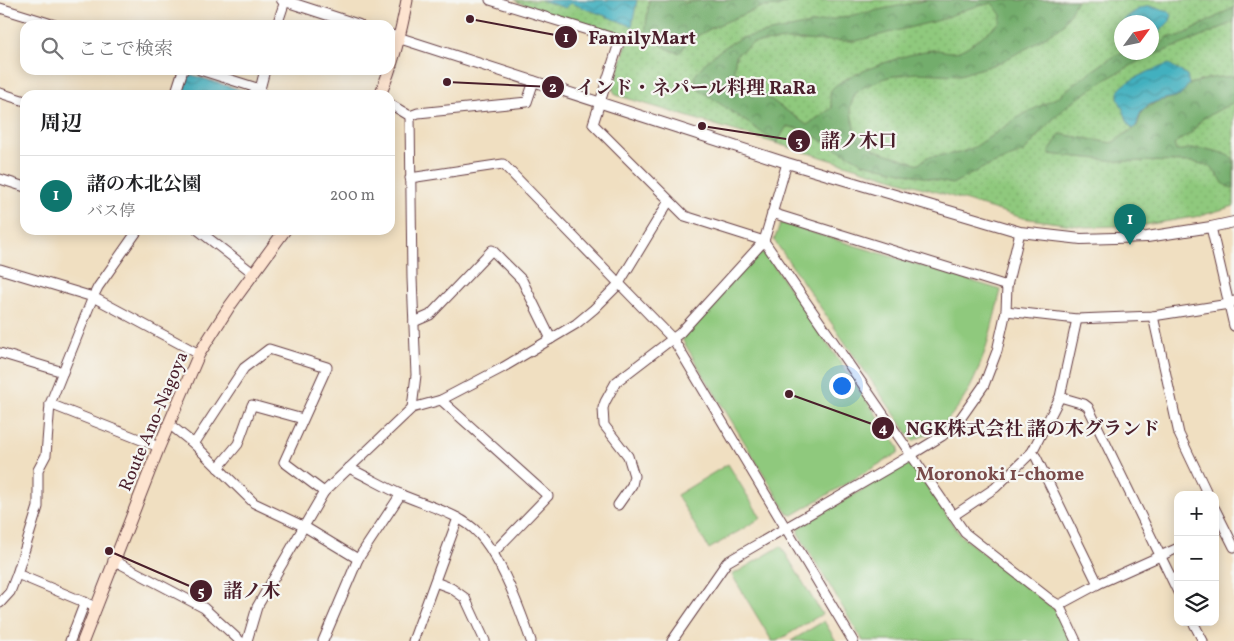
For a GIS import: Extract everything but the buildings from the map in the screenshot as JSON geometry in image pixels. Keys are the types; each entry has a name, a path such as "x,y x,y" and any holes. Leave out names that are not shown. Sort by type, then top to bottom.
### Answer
{"main road":[{"path":"395,37 407,0"},
{"path":"382,90 389,75"},
{"name":"Route Ano-Nagoya","path":"83,641 113,560 199,354 230,306 281,235"}],"street":[{"path":"278,20 283,0 344,20"},
{"path":"490,0 507,2 620,40 594,124 685,216 764,241 965,533 1059,605 1076,641"},
{"path":"0,8 39,20"},
{"path":"395,37 787,163 1020,232 1081,239 1115,239 1147,237 1234,222"},
{"path":"177,90 181,75"},
{"path":"213,75 252,90"},
{"path":"258,90 263,75"},
{"path":"410,116 418,113 526,102 534,81"},
{"path":"0,93 20,99"},
{"path":"395,107 410,116"},
{"path":"410,116 416,375 412,408"},
{"path":"618,505 632,485 634,476 628,456 604,425 603,408 605,402 616,382 680,333 764,241 787,163"},
{"path":"410,178 503,164 618,285 673,339 853,641"},
{"path":"0,179 20,185"},
{"path":"247,641 257,606 324,492 412,408 441,400 502,368 576,324 594,309 618,285 669,201"},
{"path":"772,214 1007,286"},
{"path":"1211,227 1231,303 1234,326"},
{"path":"672,641 726,562 911,455 942,436 958,422 984,385 997,351 1006,311 1007,286 1020,232"},
{"path":"0,603 10,592 38,507 38,470 46,455 50,404 93,297 134,235"},
{"path":"205,235 254,273"},
{"path":"414,322 430,315 492,250 522,280 551,339"},
{"path":"0,269 93,297 199,354"},
{"path":"1006,311 1077,319 1153,316 1231,303"},
{"path":"1153,316 1179,434 1206,491"},
{"path":"953,516 995,488 1032,452 1060,397 1077,319"},
{"path":"194,444 244,368 269,349 327,367 284,462 324,492"},
{"path":"0,353 63,372"},
{"path":"1060,397 1088,407 1174,584"},
{"path":"441,400 548,496 493,553"},
{"path":"50,404 159,447"},
{"path":"218,468 238,444 252,405 303,419"},
{"path":"169,424 194,444 254,503 305,527 358,559"},
{"path":"1032,452 1036,456 1098,584"},
{"path":"349,468 401,494 458,518 478,533 493,553 530,641"},
{"path":"324,641 358,559 401,494"},
{"path":"413,641 458,518"},
{"path":"1219,528 1234,547"},
{"path":"1059,605 1098,584 1174,550"},
{"path":"113,560 204,608 240,641"},
{"path":"17,574 96,607"},
{"path":"436,582 451,588 464,598 485,641"},
{"path":"70,641 85,602"},
{"path":"1196,626 1203,641"}],"green space":[{"path":"515,0 1234,0 1234,206 1200,216 1145,225 1086,227 1023,218 616,95 613,90 628,38"},
{"path":"649,0 681,0 684,3 707,0 793,0 780,6 761,7 697,36 690,36 679,53 668,49 645,34"},
{"path":"927,0 1077,0 1063,25 1033,45 999,63 960,75 916,73 888,77 864,87 855,94 850,107 855,132 875,150 919,164 927,157 959,153 975,147 1020,116 1060,96 1076,82 1114,56 1114,60 1141,60 1103,81 1067,106 1045,127 1024,152 983,168 952,184 863,163 805,131 787,126 777,143 700,90 694,77 714,54 741,38","holes":["992,3 1001,15 1000,22 959,51 923,51 879,65 849,78 832,89 830,94 832,108 807,125 749,84 734,70 736,55 753,43 787,40 856,41 940,20 967,9"]},
{"path":"1234,7 1234,22 1159,53 1159,46 1169,36 1179,37"},
{"path":"1234,76 1234,102 1202,119 1191,133 1174,144 1176,151 1206,149 1234,159 1234,189 1225,185 1210,166 1193,162 1118,161 1048,154 1060,134 1112,143 1137,126 1142,111 1158,101 1180,96 1189,84 1211,78"},
{"path":"781,223 1001,290 987,344 974,379 956,410 943,424 913,441 774,240"},
{"path":"758,253 765,253 899,448 898,453 793,515 788,514 683,341 684,334"},
{"path":"728,464 761,518 709,549 677,495"},
{"path":"906,464 913,466 961,536 1056,610 1071,641 863,641 798,533 800,527"},
{"path":"781,546 822,614 777,641 772,641 732,575"},
{"path":"824,621 836,641 791,641"}],"water":[{"path":"541,0 637,0 632,26 571,3 565,8"},
{"path":"1150,6 1169,12 1172,15 1170,21 1159,32 1159,15 1130,15"},
{"path":"1169,64 1187,75 1189,84 1180,96 1160,100 1145,108 1140,113 1137,125 1133,129 1128,123 1119,100 1118,93 1120,89 1132,80"},
{"path":"193,75 241,90 184,90 188,77"}],"place":[{"name":"FamilyMart","path":"470,19"},
{"name":"インド・ネパール料理 RaRa","path":"447,82"},
{"name":"諸ノ木口","path":"702,126"},
{"name":"諸の木北公園","path":"1130,245"},
{"name":"NGK株式会社 諸の木グランド","path":"789,394"},
{"name":"諸ノ木","path":"109,551"}],"district":[{"name":"Moronoki 1-chome","path":"1000,473"}]}
